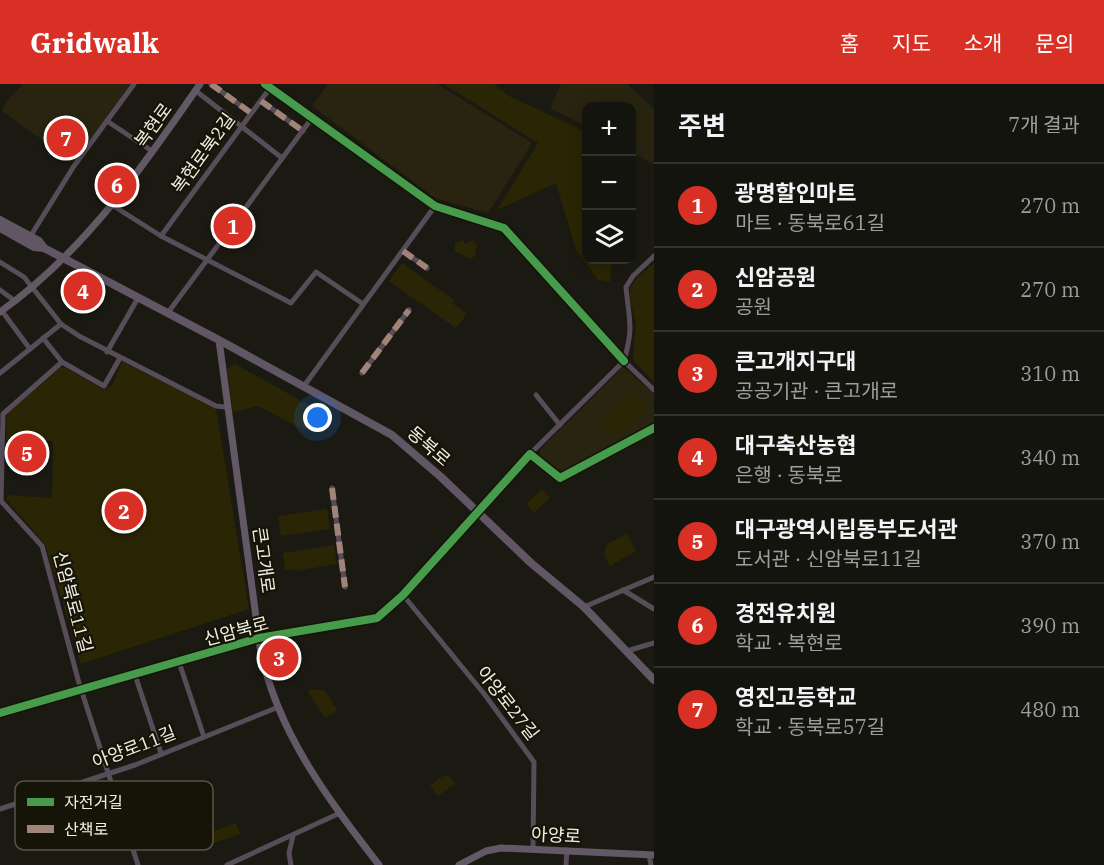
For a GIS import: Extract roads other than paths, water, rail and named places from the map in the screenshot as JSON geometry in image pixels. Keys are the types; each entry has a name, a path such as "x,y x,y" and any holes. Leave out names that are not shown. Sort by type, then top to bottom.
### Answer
{"main road":[{"name":"복현로","path":"1,311 64,259 112,205 198,87"},
{"name":"동북로","path":"0,220 39,241 44,248"},
{"name":"동북로","path":"0,228 34,247 44,248 219,340 392,435 441,477 531,563 584,608 654,680"},
{"name":"큰고개로","path":"219,340 226,407 264,670 276,708 299,750 340,813 379,865"},
{"name":"신암북로","path":"0,713 260,638 377,618 403,595 477,512"},
{"name":"아양로","path":"459,865 486,851 533,848 652,855"}],"street":[{"path":"30,237 46,208 134,84"},
{"path":"211,84 251,113"},
{"path":"268,86 435,206 504,228 624,361 654,390"},
{"name":"복현로북2길","path":"161,236 261,101 268,86"},
{"name":"복현로","path":"198,87 240,122 241,126 282,158"},
{"path":"261,101 303,131"},
{"path":"167,314 312,118"},
{"path":"107,121 152,151"},
{"path":"112,205 161,236 291,303 316,272 363,304"},
{"path":"304,386 435,206"},
{"path":"403,251 427,268"},
{"path":"477,512 530,454 624,361 631,336 632,318 626,287 633,276 654,256"},
{"path":"0,262 32,286 61,324 120,358 216,406 226,407"},
{"path":"0,290 15,301"},
{"path":"107,351 138,298"},
{"path":"362,373 409,310"},
{"path":"1,311 30,349"},
{"path":"0,373 61,324"},
{"path":"43,338 62,362 104,386 120,358"},
{"name":"신암북로11길","path":"62,362 2,413 1,501 42,546 82,689 111,781"},
{"path":"536,395 560,425"},
{"path":"530,454 560,478 654,428"},
{"path":"332,488 345,587"},
{"path":"584,608 654,577"},
{"path":"623,590 654,609"},
{"name":"아양로27길","path":"403,595 485,695 534,762 533,848"},
{"path":"627,651 654,643"},
{"path":"179,662 204,737"},
{"path":"135,675 161,753"},
{"name":"아양로11길","path":"87,781 276,708"},
{"name":"아양로11길","path":"0,809 15,804"},
{"path":"231,864 340,813"},
{"path":"291,865 289,853 293,836"},
{"name":"신암북로11길","path":"133,850 138,865"},
{"path":"566,865 567,850"},
{"path":"651,865 652,855"}],"place":[{"name":"영진고등학교","path":"66,138"},
{"name":"경전유치원","path":"117,185"},
{"name":"광명할인마트","path":"233,226"},
{"name":"대구축산농협","path":"83,291"},
{"name":"대구광역시립동부도서관","path":"27,453"},
{"name":"신암공원","path":"124,511"},
{"name":"큰고개지구대","path":"279,658"}]}
